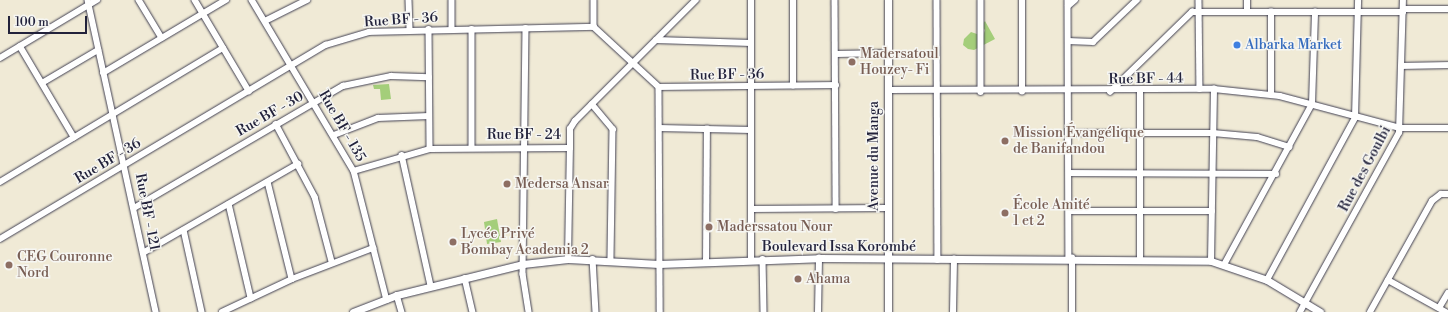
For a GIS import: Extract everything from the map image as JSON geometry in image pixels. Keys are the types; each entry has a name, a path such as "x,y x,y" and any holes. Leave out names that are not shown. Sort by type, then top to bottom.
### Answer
{"street":[{"path":"0,58 89,2 96,0"},
{"path":"139,0 162,38"},
{"path":"195,0 249,91"},
{"path":"103,73 226,0"},
{"name":"Rue BF - 135","path":"252,0 334,135 354,171 386,300"},
{"path":"265,21 307,0"},
{"path":"409,0 410,29"},
{"path":"452,0 452,28"},
{"path":"594,0 594,27 659,87 660,312"},
{"name":"Rue BF - 24","path":"354,171 402,155 430,149 525,146 570,148 572,124 696,0"},
{"path":"751,260 752,0"},
{"path":"793,0 793,86"},
{"path":"836,0 836,209"},
{"name":"Avenue du Manga","path":"888,0 888,312"},
{"path":"937,0 938,260"},
{"path":"981,0 981,92"},
{"path":"1022,0 1022,92"},
{"path":"1072,312 1069,211 1068,3 1075,0"},
{"path":"1068,41 1093,42 1136,0"},
{"path":"1199,0 1200,89"},
{"path":"1247,0 1247,12"},
{"path":"1267,280 1355,118 1358,0"},
{"name":"Rue des Goulbi","path":"1300,312 1400,128 1403,66 1403,0"},
{"name":"Rue BF - 121","path":"89,2 112,115 125,164 156,312"},
{"path":"1110,92 1192,12 1358,12 1448,8"},
{"path":"1271,94 1272,12"},
{"path":"1225,263 1276,174 1312,104 1315,12"},
{"name":"Rue BF - 36","path":"0,239 292,65 346,38 410,29 594,27"},
{"path":"472,28 472,147"},
{"path":"526,28 523,264 529,312"},
{"path":"429,29 430,149"},
{"path":"656,40 751,43"},
{"path":"20,46 74,137"},
{"path":"0,182 223,48"},
{"path":"42,82 98,50"},
{"path":"836,54 888,53"},
{"path":"1403,66 1448,65"},
{"name":"Rue BF - 30","path":"134,208 314,102 362,80 391,76 429,76"},
{"name":"Rue BF - 36","path":"659,87 836,85"},
{"path":"1211,262 1214,89"},
{"name":"Rue BF - 44","path":"888,90 1110,92 1214,89 1271,94 1312,104 1355,118 1400,128 1448,128"},
{"path":"1140,91 1140,258"},
{"path":"592,104 613,129 611,260"},
{"path":"334,135 378,118 430,116"},
{"path":"276,124 315,197 332,262"},
{"path":"659,128 751,130"},
{"path":"706,262 707,129"},
{"path":"1068,133 1213,133 1257,137 1290,147"},
{"path":"568,259 570,148"},
{"path":"402,155 431,286"},
{"path":"143,253 298,164"},
{"path":"1069,173 1141,172 1276,174"},
{"path":"268,182 292,279"},
{"path":"1370,312 1434,198 1448,194"},
{"path":"229,204 251,298"},
{"path":"751,209 887,208"},
{"path":"1069,211 1212,211"},
{"path":"184,230 202,312"},
{"path":"222,312 332,262 373,248"},
{"path":"818,312 819,258"},
{"name":"Boulevard Issa Korombé","path":"353,312 397,295 431,286 523,264 568,259 593,259 659,264 819,258 938,260 1140,258 1225,263 1267,280 1320,312"},
{"path":"593,259 596,312"},
{"path":"763,259 764,312"},
{"path":"953,312 954,259"},
{"path":"465,278 473,312"},
{"path":"1388,280 1446,312"},
{"path":"1439,308 1448,293"},
{"path":"397,295 402,312"}],"green space":[{"path":"985,21 995,39 974,50 968,49 963,45 964,39 971,32 983,36 985,30 981,26"},
{"path":"389,84 391,99 381,100 380,89 374,89 373,85"},
{"path":"497,219 501,242 487,244 484,222"}],"place":[{"name":"Albarka Market","path":"1237,45"},
{"name":"Madersatoul Houzey- Fi","path":"852,62"},
{"name":"Mission Évangélique de Banifandou","path":"1005,141"},
{"name":"Medersa Ansar","path":"507,184"},
{"name":"École Amité 1 et 2","path":"1005,213"},
{"name":"Maderssatou Nour","path":"709,227"},
{"name":"Lycée Privé Bombay Academia 2","path":"453,242"},
{"name":"CEG Couronne Nord","path":"9,265"},
{"name":"Ahama","path":"798,279"}]}
